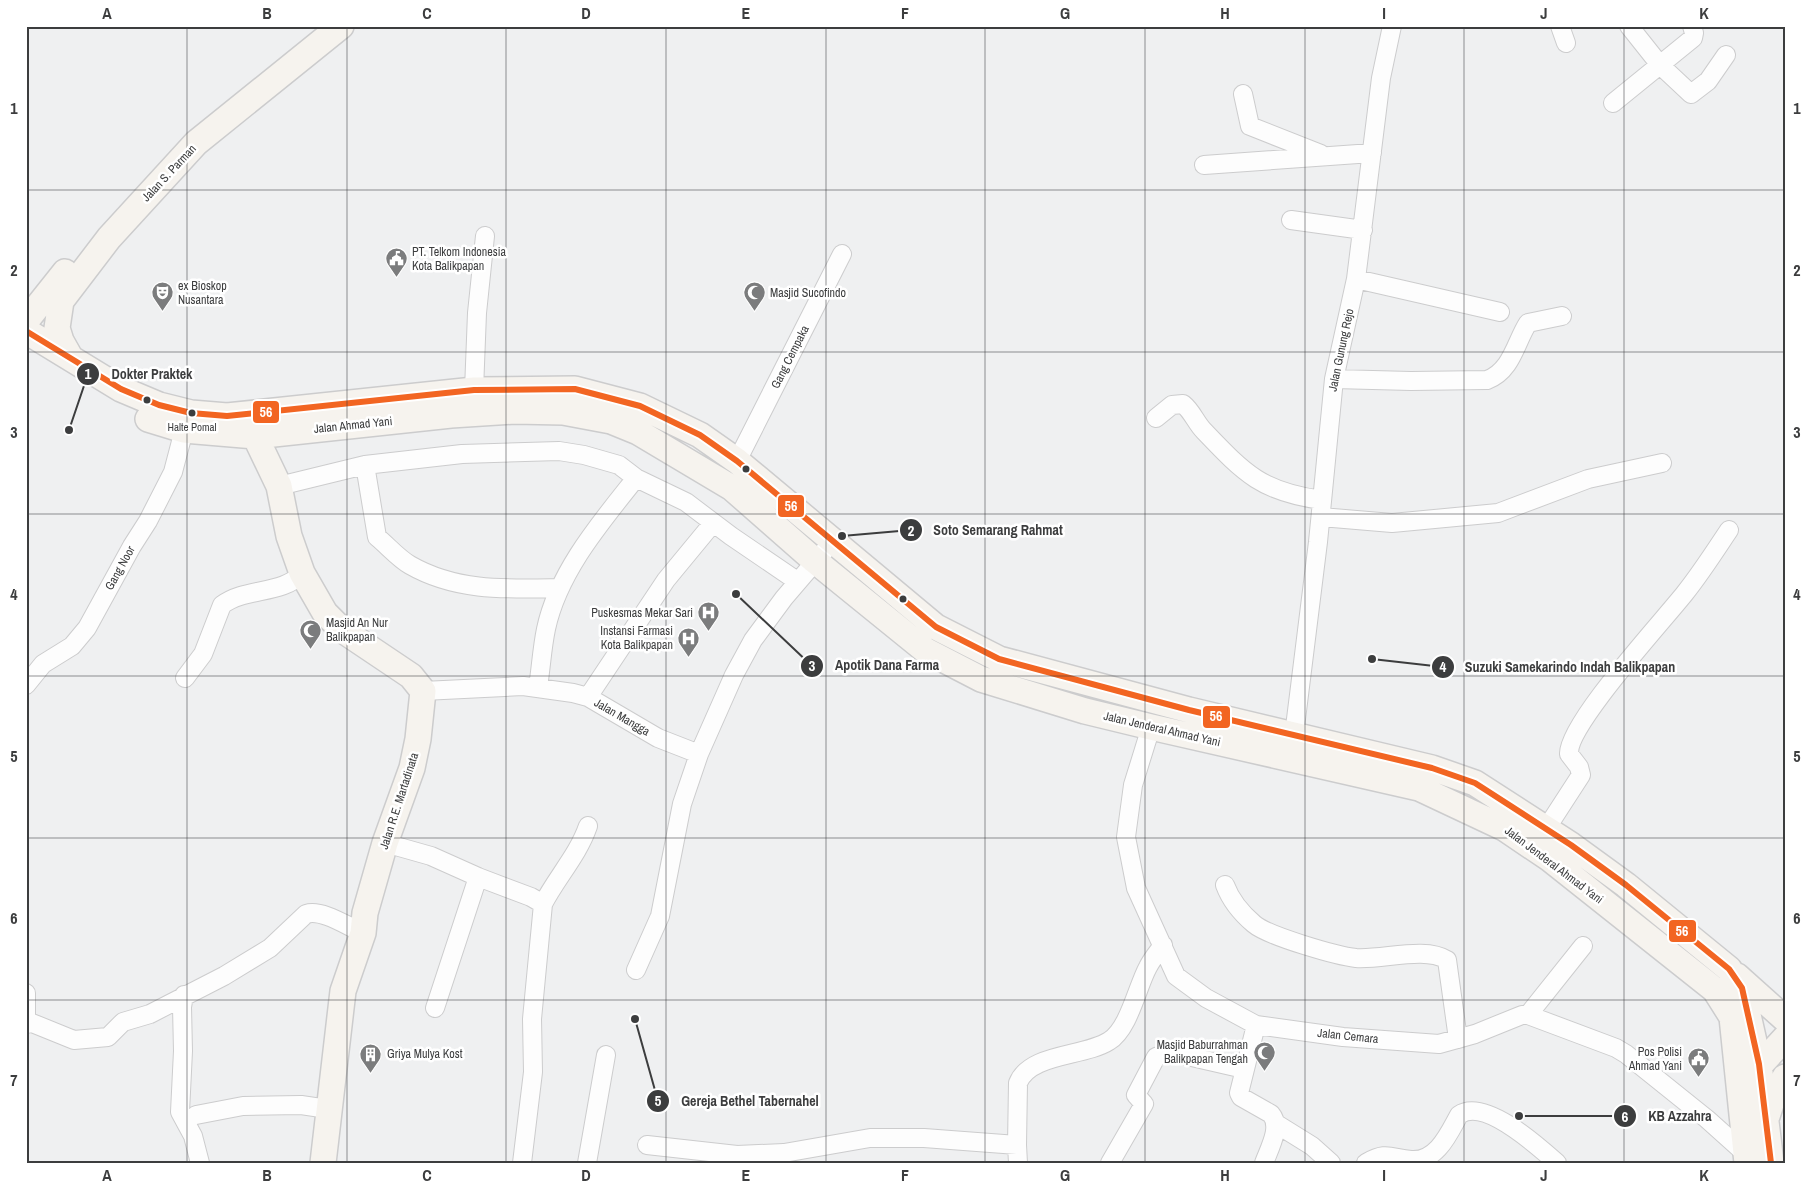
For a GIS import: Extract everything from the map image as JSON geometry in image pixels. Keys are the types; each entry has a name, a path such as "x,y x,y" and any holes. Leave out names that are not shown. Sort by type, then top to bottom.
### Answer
{"main road":[{"name":"Jalan S. Parman","path":"26,321 98,232 189,132 319,26"},
{"name":"Jalan S. Parman","path":"70,357 61,341 57,328 61,301 109,238 196,143 341,26"},
{"name":"Jalan Jenderal Ahmad Yani","path":"26,331 120,389 159,405 200,414 227,416 272,413 474,390 576,389 640,406 700,435 737,461 936,627 999,659 1294,735 1432,768 1475,783 1546,829 1626,885 1729,970 1742,988 1741,1096 1746,1158"},
{"path":"26,345 114,402 148,419 184,430 255,436 279,486 289,536 302,573 325,613 341,629 410,676 423,691"},
{"name":"Jalan Jenderal Ahmad Yani","path":"451,415 516,411 563,412 611,421 645,436 732,488 814,560 925,650 982,679 1085,711 1420,788 1464,807 1504,828 1550,860 1715,990 1741,1023 1759,1064 1770,1163"},
{"name":"Jalan Ahmad Yani","path":"255,436 451,415"},
{"name":"Jalan R.E. Martadinata","path":"323,1163 343,991 362,933 365,913 385,843 412,768 418,739 423,691"},
{"path":"1729,970 1785,1019"},
{"path":"1741,1023 1782,1046 1759,1064 1747,1080 1741,1096"},
{"path":"1766,1118 1773,1098 1785,1077"}],"street":[{"name":"Jalan Gunung Rejo","path":"1294,735 1321,517 1334,379 1356,279 1381,78 1392,26"},
{"path":"1629,26 1660,65 1691,94 1708,80 1726,55"},
{"path":"1613,103 1693,38 1692,26"},
{"path":"1243,94 1247,117 1252,128 1327,156"},
{"path":"1204,165 1372,153"},
{"path":"1291,220 1363,230"},
{"path":"474,390 478,313 486,236"},
{"name":"Gang Cempaka","path":"737,461 842,254"},
{"path":"1356,279 1500,312"},
{"path":"1334,379 1487,380 1495,376 1514,354 1528,323 1562,316"},
{"path":"1156,418 1172,405 1183,404 1202,429 1238,465 1262,484 1275,490 1322,500"},
{"name":"Gang Noor","path":"26,685 43,664 72,646 87,628 132,546 148,521 173,472 184,430"},
{"path":"279,486 365,465 462,454 559,451 584,455 619,465 636,478 686,502 797,581"},
{"path":"1321,517 1392,523 1498,513 1588,479 1662,463"},
{"path":"365,465 377,538 409,564 453,583 486,589 560,588"},
{"path":"538,687 546,629 560,588 591,538 636,478"},
{"path":"588,697 666,580 713,523"},
{"path":"1546,829 1581,775 1579,767 1570,754 1573,738 1597,701 1686,592 1729,530"},
{"path":"636,970 660,916 682,804 699,754 734,675 753,640 797,581 832,542"},
{"path":"185,678 203,654 222,605 252,591 285,586 296,580 302,573"},
{"name":"Jalan Mangga","path":"423,691 466,688 538,687 588,697 658,738 699,754"},
{"name":"Jalan Cemara","path":"1150,727 1133,785 1126,837 1136,888 1176,976 1206,998 1256,1025 1343,1037 1439,1044 1458,1039 1522,1015 1528,1015"},
{"path":"522,1163 532,1088 532,1018 543,904 579,849 588,826"},
{"path":"385,843 431,856 478,877 531,897 543,904"},
{"path":"435,1008 478,877"},
{"path":"1225,885 1230,899 1256,926 1306,946 1356,958 1433,954 1447,960 1458,1039"},
{"path":"26,1024 32,1023 74,1040 108,1037 123,1022 150,1014 224,976 270,948 306,914 312,912 320,914 362,933"},
{"path":"647,1146 736,1155 784,1153 870,1138 924,1138 1018,1154 1018,1083 1021,1074 1029,1068 1054,1058 1092,1049 1111,1041 1122,1027 1148,967 1163,944"},
{"path":"1583,946 1528,1015 1616,1048 1626,1054 1707,1119 1746,1158"},
{"path":"26,993 26,1016"},
{"path":"184,995 182,1007 183,1052 180,1112 192,1136 200,1163"},
{"path":"1256,1025 1239,1095 1271,1114 1275,1124 1274,1134 1264,1163"},
{"path":"1110,1163 1145,1103 1136,1095 1156,1057 1170,1052 1244,1069"},
{"path":"587,1163 606,1055"},
{"path":"196,1115 243,1106 301,1105 328,1108"},
{"path":"1366,1163 1384,1155 1412,1160 1428,1158 1444,1142 1459,1114 1474,1111 1500,1120 1522,1134 1557,1163"},
{"path":"1275,1124 1312,1146 1331,1163"}],"transit line":[{"name":"56","path":"26,331 121,389 159,405 191,413 227,416 474,390 575,389 640,406 700,435 737,461 936,627 999,659 1189,710 1432,768 1475,783 1571,845 1626,885 1729,969 1742,988 1759,1064 1771,1163"}],"place":[{"name":"PT. Telkom Indonesia Kota Balikpapan","path":"396,278"},
{"name":"ex Bioskop Nusantara","path":"162,312"},
{"name":"Masjid Sucofindo","path":"754,312"},
{"name":"Halte Pomal","path":"192,413"},
{"name":"Dokter Praktek","path":"69,430"},
{"name":"Soto Semarang Rahmat","path":"842,536"},
{"name":"Apotik Dana Farma","path":"736,594"},
{"name":"Puskesmas Mekar Sari","path":"709,632"},
{"name":"Masjid An Nur Balikpapan","path":"310,649"},
{"name":"Instansi Farmasi Kota Balikpapan","path":"689,657"},
{"name":"Suzuki Samekarindo Indah Balikpapan","path":"1372,659"},
{"name":"Gereja Bethel Tabernahel","path":"635,1019"},
{"name":"Masjid Baburrahman Balikpapan Tengah","path":"1264,1071"},
{"name":"Griya Mulya Kost","path":"371,1073"},
{"name":"Pos Polisi Ahmad Yani","path":"1698,1078"},
{"name":"KB Azzahra","path":"1519,1116"}]}
